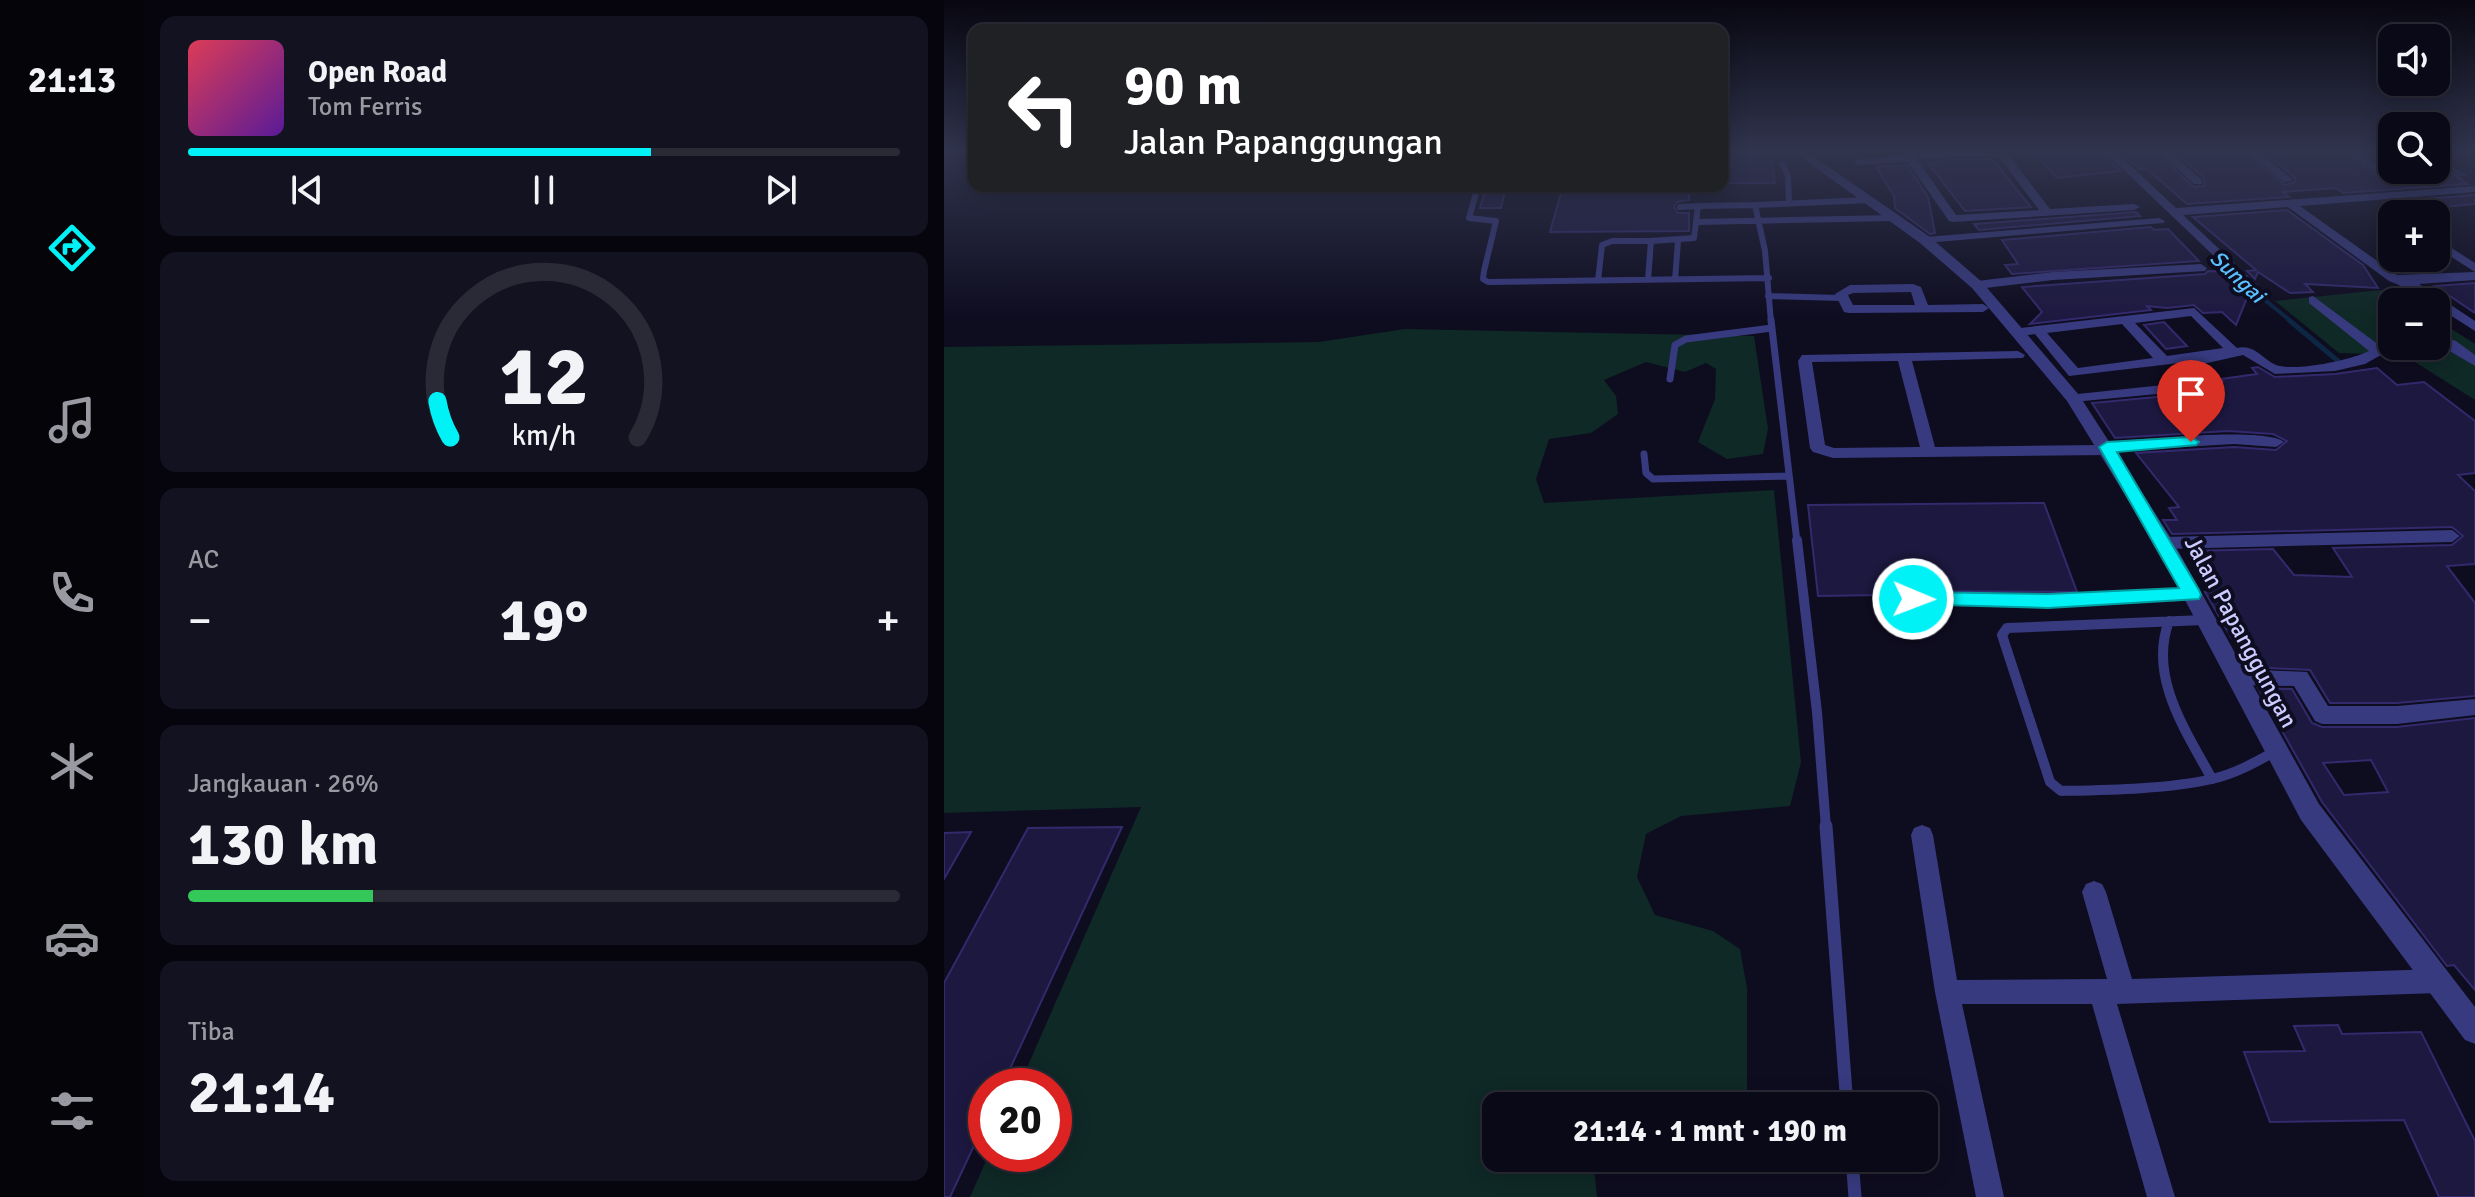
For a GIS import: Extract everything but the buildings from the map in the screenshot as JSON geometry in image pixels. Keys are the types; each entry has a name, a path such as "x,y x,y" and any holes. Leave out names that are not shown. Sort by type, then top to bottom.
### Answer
{"street":[{"name":"Jalan Papanggungan","path":"1880,208 1925,240 2029,331 2108,449 2164,543 2310,812 2455,993 2475,1030"},
{"path":"1945,208 1952,218 2122,208"},
{"path":"2043,208 2047,213"},
{"path":"2170,208 2261,294"},
{"path":"2174,212 2235,208"},
{"path":"2296,208 2390,277 2407,281 2475,276"},
{"path":"1925,240 2159,221"},
{"path":"2450,251 2475,268"},
{"path":"1977,285 2053,276 2201,268"},
{"path":"2407,281 2475,327"},
{"path":"1923,309 1917,290 1913,288 1850,289 1842,293 1841,298 1849,309 1923,309 1983,308"},
{"path":"2313,300 2378,343"},
{"path":"2194,312 2233,351 2074,373 2029,331 2194,312"},
{"path":"2125,320 2163,360"},
{"path":"2450,344 2475,362"},
{"path":"2073,398 2194,387 2200,383 2185,364 2223,357 2240,350 2249,351 2270,368 2280,370 2335,367 2360,361 2378,352"},
{"path":"2018,355 1805,360 1816,445 1820,451 1828,453 2108,449 2234,439 2276,442"},
{"path":"1904,356 1929,452"},
{"path":"2164,543 2452,536"},
{"path":"2236,677 2300,678 2322,715 2397,715 2475,707"},
{"path":"1922,835 1947,992 1990,1197"},
{"path":"2094,892 2112,991 2161,1197"},
{"path":"1947,992 2455,993"}],"lane":[{"path":"1472,208 1469,218 1496,221 1483,279 1496,284 1769,278"},
{"path":"1598,281 1602,245 1612,241 1678,241 1694,238 1698,208"},
{"path":"1756,208 1769,278 1768,296 1817,712 1846,1092"},
{"path":"1697,222 1894,218"},
{"path":"1648,280 1651,241"},
{"path":"1675,280 1678,241"},
{"path":"1768,296 1841,298"},
{"path":"1670,379 1675,345 1686,339 1772,328"},
{"path":"1644,454 1646,473 1653,479 1789,476"},
{"path":"1886,599 2048,601 2192,595"},
{"path":"2205,619 2007,628 2002,635 2050,782 2061,791 2105,790 2212,779 2249,766 2276,751"},
{"path":"2169,621 2161,635 2164,673 2174,703 2212,779"},
{"path":"1853,1172 1855,1197"}],"green space":[{"path":"2378,290 2378,354 2339,353 2275,301"},
{"path":"2450,328 2475,344 2475,400 2412,360 2450,360"},
{"path":"1405,329 1754,336 1768,429 1763,454 1727,459 1698,442 1715,399 1716,369 1706,363 1685,372 1646,362 1604,380 1616,396 1618,414 1591,433 1549,439 1536,479 1544,503 1774,490 1801,762 1790,806 1681,816 1646,834 1637,877 1655,915 1713,931 1740,949 1747,988 1747,1092 1482,1092 1482,1172 1594,1172 1597,1197 970,1197 981,1172 1072,1172 1072,1068 1027,1068 1141,807 944,813 944,347 1319,342"}],"waterway":[{"name":"Sungai","path":"2255,292 2292,322"},
{"name":"Sungai","path":"2289,320 2338,361"}],"route":[{"path":"1913,599 2048,601 2192,595 2107,447 2191,442"}]}
